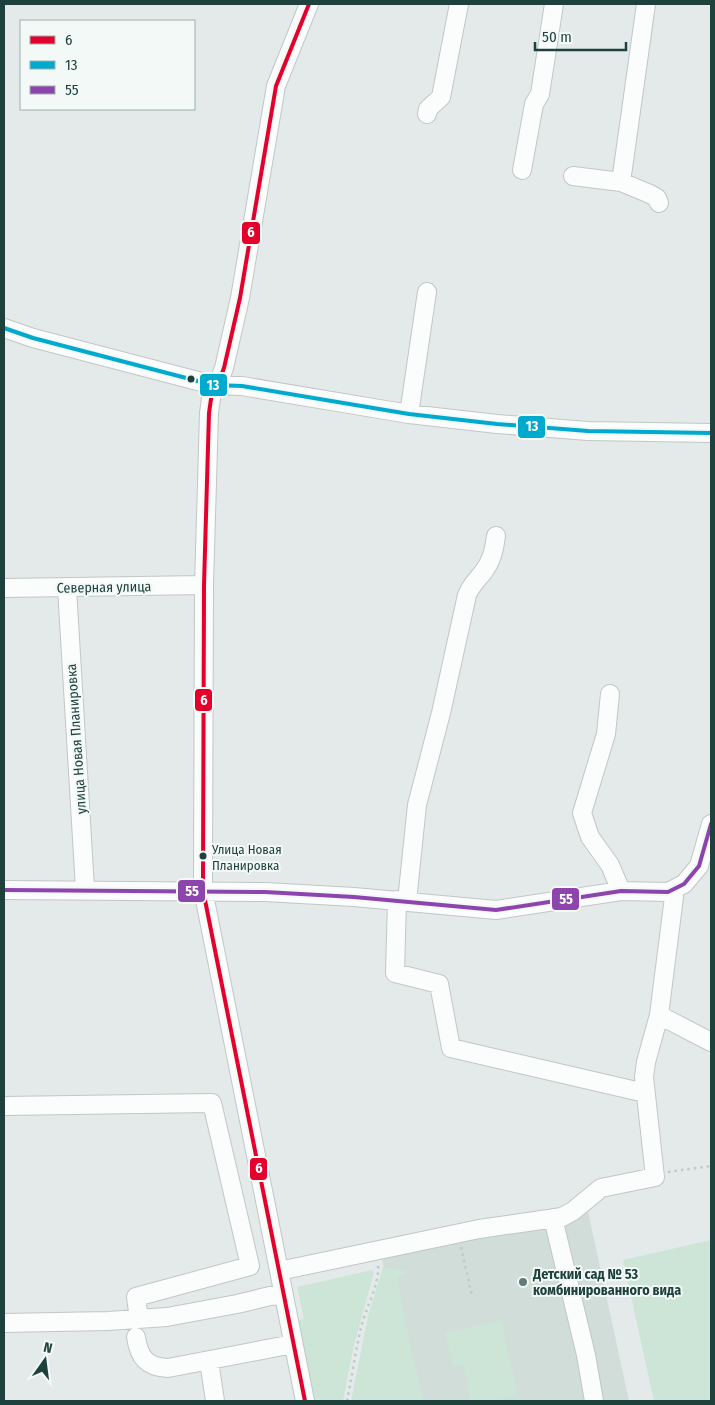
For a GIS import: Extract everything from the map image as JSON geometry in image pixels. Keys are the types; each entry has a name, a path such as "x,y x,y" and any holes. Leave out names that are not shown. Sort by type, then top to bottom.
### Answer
{"street":[{"path":"305,1401 203,890 204,586 208,424 214,385 224,368 240,298 276,86 309,4"},
{"path":"427,114 428,109 441,97 459,4"},
{"path":"522,170 534,104 540,94 554,4"},
{"path":"620,182 646,4"},
{"path":"573,176 620,182 650,194 657,198 659,204"},
{"path":"409,414 428,292"},
{"path":"4,328 33,338 214,385 242,386 409,414 588,431 711,432"},
{"path":"496,536 494,552 490,562 470,588 467,595 442,713 417,805 402,901 395,973 439,984 451,1048 645,1093"},
{"name":"Северная улица","path":"4,588 204,586"},
{"name":"улица Новая Планировка","path":"66,588 86,890"},
{"path":"610,694 606,734 582,812 590,837 610,865 621,891"},
{"path":"4,890 203,890 402,901 496,910 621,891 668,892 684,884 705,867 711,824"},
{"path":"279,1272 458,1234 553,1218 568,1214 601,1188 655,1177 656,1169 645,1093 646,1062 659,1015 674,896 673,890"},
{"path":"659,1015 711,1042"},
{"path":"4,1106 212,1103 250,1266 136,1297 139,1319"},
{"path":"553,1218 586,1355 594,1401"},
{"path":"4,1324 139,1319 184,1314 270,1296 284,1295"},
{"path":"136,1337 138,1352 142,1358 160,1368 209,1361 294,1344"},
{"path":"209,1361 215,1401"}],"path":[{"path":"655,1177 667,1172 711,1166"},
{"path":"458,1234 472,1296"},
{"path":"347,1401 358,1341 375,1285 378,1265"}],"shaded area":[{"path":"587,1207 629,1401 414,1401 381,1255"}],"green space":[{"path":"711,1240 711,1401 654,1401 623,1260"},
{"path":"383,1267 409,1272 397,1277 424,1401 351,1401 368,1316"},
{"path":"372,1270 374,1273 354,1345 343,1401 320,1401 319,1399 310,1401 295,1321 304,1319 297,1287"},
{"path":"501,1320 518,1395 494,1401 465,1401 470,1400 463,1365 453,1367 445,1333"}],"transit line":[{"name":"6","path":"305,1401 203,890 203,879 204,585 209,413 213,385 221,376 224,368 240,298 276,86 309,4"},
{"name":"13","path":"4,328 33,338 213,385 242,386 409,414 497,424 588,431 711,433"},
{"name":"55","path":"4,890 265,892 354,897 496,910 621,891 668,892 684,884 699,866 711,824"}],"place":[{"name":"Улица Новая Планировка","path":"203,856"},
{"name":"Детский сад № 53 комбинированного вида","path":"523,1282"}]}
